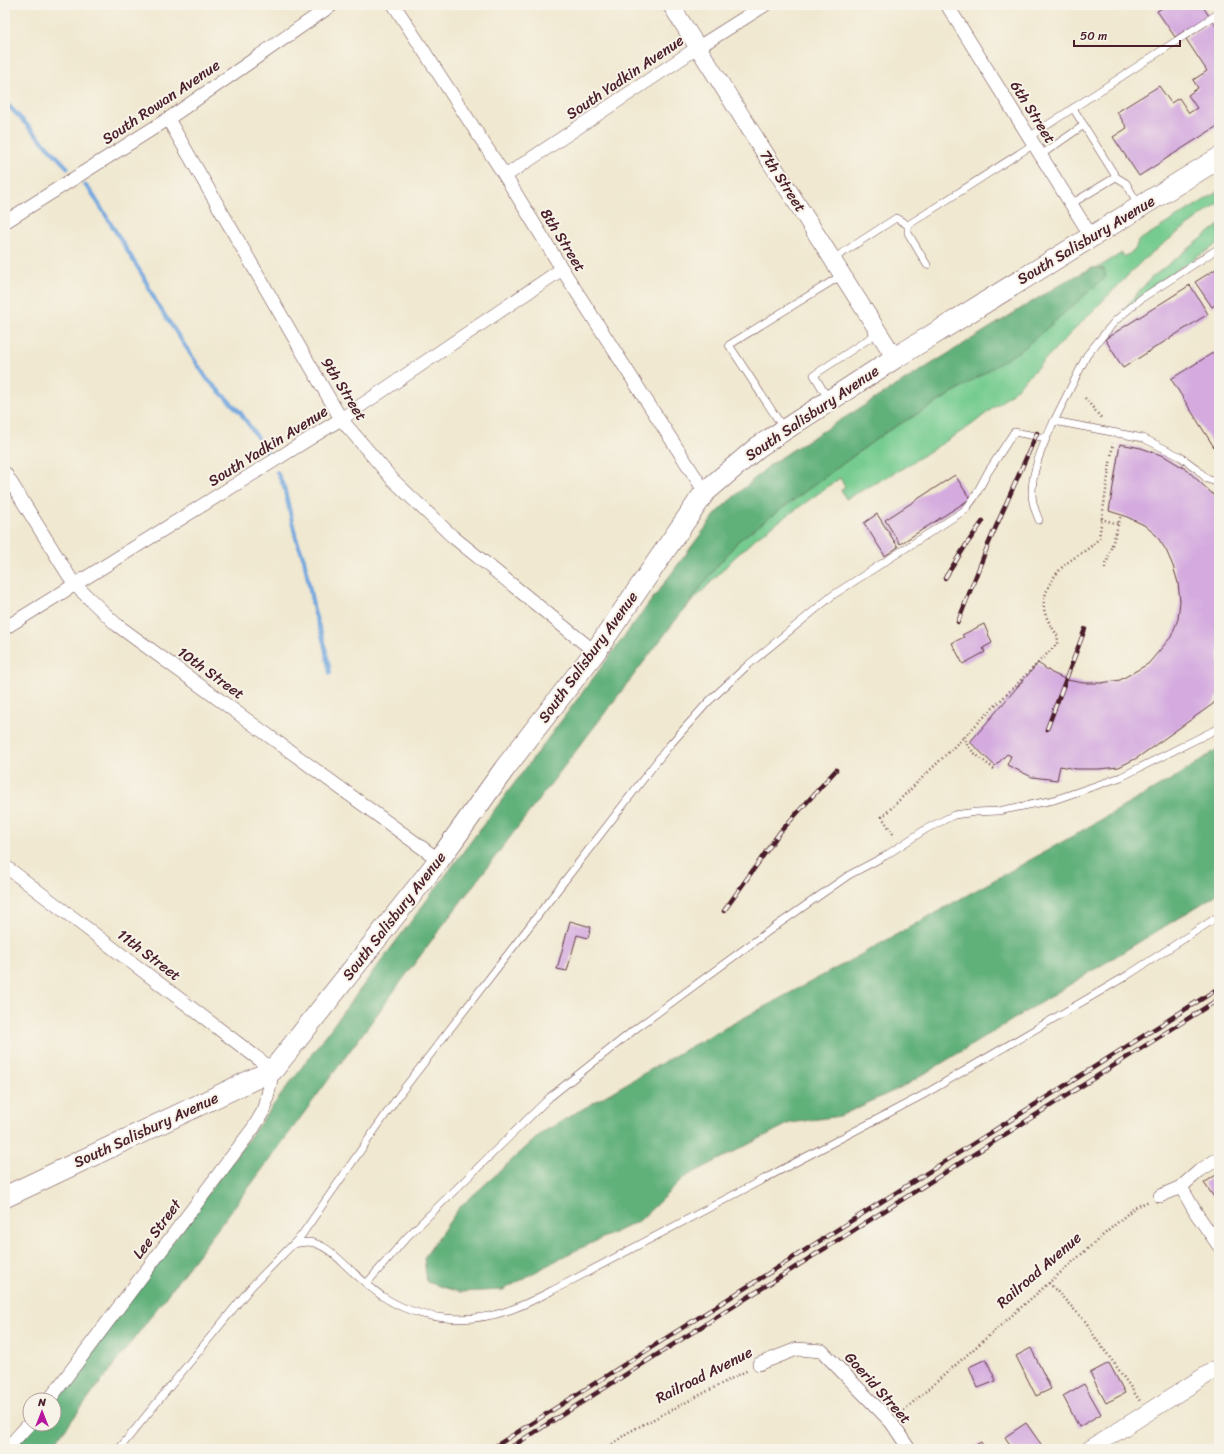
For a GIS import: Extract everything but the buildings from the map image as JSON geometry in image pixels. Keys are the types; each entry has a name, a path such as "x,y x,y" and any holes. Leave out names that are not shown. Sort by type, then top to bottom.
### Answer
{"main road":[{"name":"South Salisbury Avenue","path":"5,1197 273,1070 438,860 505,768 595,652 704,492 758,447 829,400 1091,236 1219,158"}],"street":[{"name":"South Rowan Avenue","path":"5,222 168,119 332,5"},
{"name":"8th Street","path":"394,5 505,176 562,270 704,492"},
{"name":"7th Street","path":"671,5 895,358"},
{"name":"South Yadkin Avenue","path":"505,176 697,48 765,5"},
{"name":"6th Street","path":"947,5 1091,236"},
{"name":"9th Street","path":"168,119 341,419 393,480 452,536 595,652"},
{"name":"South Yadkin Avenue","path":"5,628 341,419 562,270"},
{"name":"10th Street","path":"5,473 74,584 117,625 438,860"},
{"name":"11th Street","path":"5,866 273,1070"},
{"name":"Lee Street","path":"55,1392 254,1127 265,1108 273,1070"},
{"path":"1160,1196 1181,1187 1199,1171 1219,1158"},
{"path":"1181,1187 1196,1213 1219,1246"},
{"name":"Railroad Avenue","path":"759,1364 797,1349 822,1351"},
{"name":"Goerid Street","path":"822,1351 891,1422 909,1449"},
{"path":"1090,1449 1219,1367"},
{"path":"6,1444 22,1430"}],"lane":[{"path":"1035,146 1073,108 1219,13"},
{"path":"1073,108 1116,177 1126,183 1140,207"},
{"path":"908,225 1035,146 1084,125"},
{"path":"1071,204 1116,177"},
{"path":"832,260 896,218 908,225"},
{"path":"908,225 908,234 928,266"},
{"path":"1039,520 1034,507 1032,493 1035,471 1042,445 1086,355 1115,321 1142,298 1219,248"},
{"path":"784,430 729,345 842,275"},
{"path":"829,400 814,375 878,332"},
{"path":"1054,421 1143,438 1181,457 1207,479 1219,482"},
{"path":"119,1449 252,1286 301,1236 402,1091 668,747 708,702 748,665 833,595 965,510 974,498 988,472 1014,432 1046,438"},
{"path":"367,1283 407,1237 550,1097 634,1030 766,933 849,875 885,856 926,829 954,815 998,811 1054,800 1121,777 1219,728"},
{"path":"294,1244 308,1242 319,1244 330,1251 381,1295 399,1306 427,1315 450,1319 481,1318 508,1311 563,1285 923,1095 1128,975 1219,916"}],"path":[{"path":"893,834 882,817 1057,644 1058,637 1050,625 1044,609 1044,602 1053,579 1065,564 1094,545 1099,538 1114,440 1113,432 1085,398"},
{"path":"1105,568 1122,514"},
{"path":"1101,520 1118,524"},
{"path":"965,736 964,741 968,747 994,769"},
{"name":"Railroad Avenue","path":"891,1422 1134,1208 1160,1196"},
{"path":"1049,1283 1086,1322 1096,1339 1114,1362 1147,1412"},
{"name":"Railroad Avenue","path":"606,1449 627,1433 759,1364"}],"green space":[{"path":"1219,191 1219,203 1143,260 1011,394 970,426 903,468 846,499 841,490 845,487 840,478 757,537 734,558 684,610 739,540 886,432 943,399 1104,269 1092,268 1099,267 1122,253 1124,257 1135,250 1138,241"},
{"path":"1219,225 1219,243 1161,280 1120,313 1151,278"},
{"path":"1092,268 1104,269 1106,277 1024,348 943,399 886,432 739,540 714,570 440,929 247,1190 50,1449 15,1449 27,1432 62,1432 62,1392 60,1392 719,510 770,465 797,447 1064,282"},
{"path":"1219,748 1219,893 908,1084 840,1116 790,1123 685,1177 639,1221 566,1255 503,1290 459,1292 427,1282 424,1258 459,1208 543,1132 686,1049 842,965 1048,850 1179,775"}],"waterway":[{"path":"5,102 68,168"},
{"path":"85,185 92,193 143,276 156,302 207,379 240,412 270,456"},
{"path":"277,472 284,487 296,538 304,559 314,611 324,642 330,673"}],"railway":[{"path":"958,622 988,545 1037,433"},
{"path":"945,578 983,521"},
{"path":"1047,729 1085,629"},
{"path":"724,911 780,832 836,770"},
{"path":"491,1449 1219,988"},
{"path":"508,1449 1219,999"}]}
